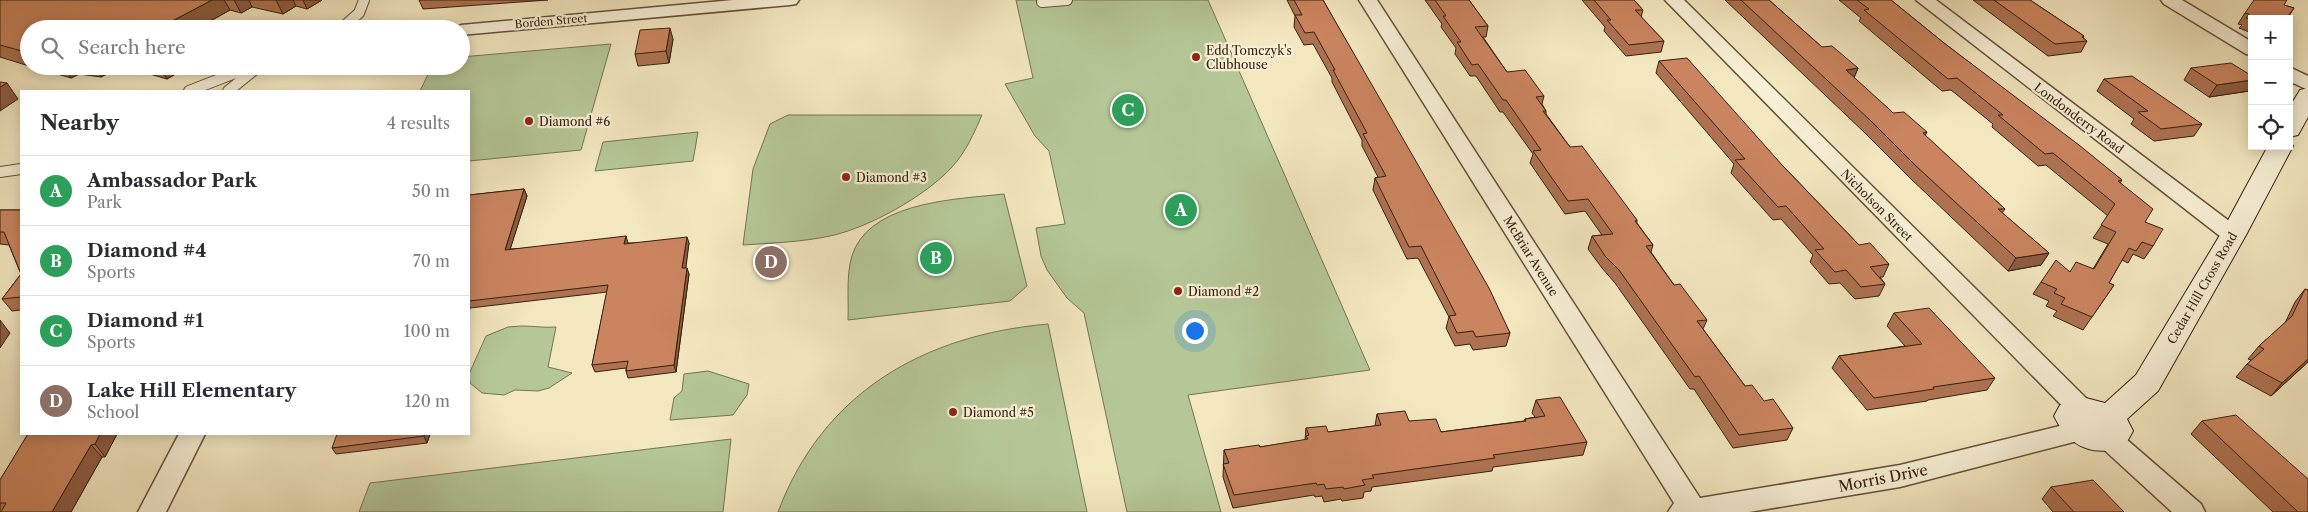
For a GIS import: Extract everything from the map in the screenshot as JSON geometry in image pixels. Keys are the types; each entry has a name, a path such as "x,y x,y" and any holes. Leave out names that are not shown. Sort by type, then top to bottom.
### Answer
{"street":[{"name":"Borden Street","path":"470,29 607,8 790,0"},
{"name":"McBriar Avenue","path":"1368,0 1689,511"},
{"name":"Nicholson Street","path":"1674,0 2094,424 2190,512"},
{"name":"Londonderry Road","path":"1925,0 2233,235"},
{"path":"2170,0 2248,48"},
{"path":"2293,75 2308,84"},
{"path":"2293,123 2308,95"},
{"name":"Cedar Hill Cross Road","path":"2094,424 2147,383 2233,235 2279,150"},
{"name":"Morris Drive","path":"1689,511 1900,476 2094,424"},
{"path":"152,512 191,435"}],"lane":[{"path":"351,20 359,13 364,0"},
{"path":"1042,2 1067,0"},
{"path":"192,90 230,75"},
{"path":"229,90 248,75"},
{"path":"0,172 20,169"}],"green space":[{"path":"1016,0 1208,0 1370,370 1188,395 1221,512 1127,512 1084,313 1067,298 1047,270 1041,256 1036,228 1065,224 1049,151 1035,136 1005,84 1033,78"},
{"name":"Diamond #6","path":"611,44 581,150 470,161 470,90 420,90 428,75 470,75 470,56"},
{"name":"Diamond #3","path":"788,115 982,115 966,149 952,167 927,189 895,209 861,226 830,236 798,241 743,245 753,169 770,124"},
{"path":"698,132 693,161 595,171 603,142"},
{"path":"1004,194 1027,286 1010,301 848,320 850,265 855,248 866,232 882,220 921,205"},
{"name":"Diamond #5","path":"1048,324 1087,512 778,512 797,470 822,434 851,403 883,377 920,357 960,341 1003,330"},
{"path":"508,327 556,327 548,367 572,373 549,388 538,391 515,390 504,395 482,393 470,383 470,372 486,336"},
{"path":"708,371 749,384 747,395 733,415 670,420 674,398 682,391 684,374"},
{"path":"731,439 723,512 359,512 370,483"}],"building":[{"path":"0,0 212,0 174,20 20,20 20,51 0,45"},
{"path":"1294,0 1323,0 1489,288 1510,333 1476,337 1473,331 1457,333 1449,316 1456,315 1421,246 1409,247 1375,178 1386,176 1363,134 1367,133 1314,32 1305,33 1295,15 1302,15"},
{"path":"1435,0 1469,0 1488,26 1475,27 1507,72 1525,70 1544,96 1536,97 1546,111 1543,111 1570,147 1582,146 1637,220 1635,221 1653,245 1646,246 1674,285 1680,284 1707,320 1697,321 1745,386 1752,385 1764,401 1773,399 1793,428 1739,435 1699,376 1695,377 1619,270 1605,256 1592,236 1613,234 1588,199 1568,201 1533,151 1541,150 1478,64 1472,65 1457,42 1461,42 1443,16 1446,16"},
{"path":"1594,0 1634,0 1643,10 1635,10 1664,41 1629,45 1607,20 1611,20"},
{"path":"1741,0 1769,0 1822,47 1832,46 1858,68 1846,70 1893,113 1904,112 1927,132 1923,133 2005,209 1998,209 2049,253 2016,258"},
{"path":"1857,0 1891,0 1944,43 2079,145 2122,180 2118,181 2153,209 2145,222 2163,229 2153,246 2142,242 2136,251 2129,248 2109,283 2114,285 2092,317 2061,304 2065,298 2054,293 2057,289 2041,282 2056,260 2070,272 2076,262 2094,269 2116,232 2101,225 2115,204 2053,153 2045,154 1998,115 2003,115 1957,78 1948,79 1864,10 1869,9"},
{"path":"1994,0 2030,0 2084,36 2082,37 2087,41 2055,44"},
{"path":"2254,0 2287,0 2284,5 2294,8 2289,15 2248,15 2245,13"},
{"path":"670,28 666,51 635,54 640,30"},
{"path":"1687,58 1782,165 1859,245 1870,243 1889,264 1870,267 1885,284 1861,287 1846,270 1835,272 1815,250 1824,249 1786,206 1778,207 1735,160 1745,159 1659,61"},
{"path":"2231,63 2248,74 2248,81 2217,85 2191,68"},
{"path":"2132,76 2202,124 2161,129 2138,112 2148,111 2104,79"},
{"path":"0,82 7,83 0,87"},
{"path":"524,189 505,250 626,236 624,244 687,237 682,268 687,268 674,365 626,371 628,361 592,365 608,285 470,301 470,195"},
{"path":"0,210 20,210 20,272 4,232 0,232"},
{"path":"20,275 20,297 2,299"},
{"path":"2305,289 2308,290 2308,359 2282,383 2247,364 2264,349 2259,346 2292,316"},
{"path":"1929,308 1995,378 1874,398 1839,356 1922,344 1894,313"},
{"path":"1560,397 1587,442 1493,455 1495,458 1372,475 1374,478 1362,480 1365,485 1344,489 1343,487 1326,489 1324,484 1317,485 1316,483 1234,495 1223,464 1229,463 1224,450 1259,445 1260,447 1308,439 1306,436 1309,435 1306,428 1326,426 1328,432 1381,425 1377,414 1405,411 1409,421 1436,419 1441,432 1526,421 1525,419 1545,416 1536,400"},
{"path":"2236,415 2308,479 2308,512 2298,512 2202,421"},
{"path":"27,435 100,435 95,444 91,445 52,512 1,512 6,503 0,503 0,480"},
{"path":"337,435 424,435 424,436 332,448"},
{"path":"2093,480 2124,512 2074,512 2051,487"}],"place":[{"name":"Edd Tomczyk's Clubhouse","path":"1196,57"},
{"name":"Diamond #1","path":"1128,110"},
{"name":"Diamond #6","path":"529,121"},
{"name":"Diamond #3","path":"846,177"},
{"name":"Ambassador Park","path":"1181,210"},
{"name":"Diamond #4","path":"936,258"},
{"name":"Lake Hill Elementary","path":"771,262"},
{"name":"Diamond #2","path":"1178,291"},
{"name":"Diamond #5","path":"953,412"}]}
